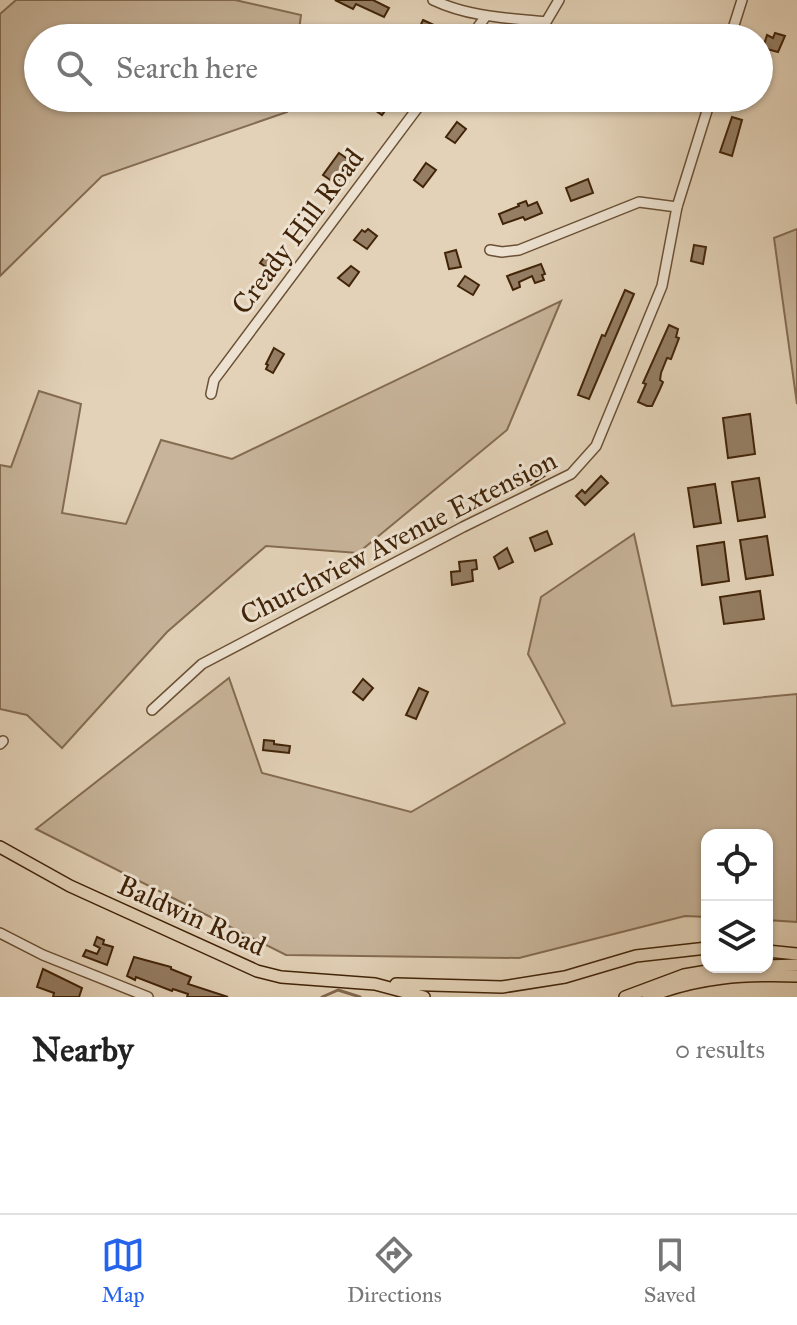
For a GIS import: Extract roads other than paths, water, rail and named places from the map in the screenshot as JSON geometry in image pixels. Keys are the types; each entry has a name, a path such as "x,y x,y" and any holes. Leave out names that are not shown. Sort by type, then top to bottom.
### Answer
{"main road":[{"name":"Baldwin Road","path":"0,847 70,886 257,971 281,977 375,984 424,997"},
{"path":"343,980 441,987 502,987 565,977 636,956 701,949"},
{"path":"773,952 797,954"},
{"path":"773,966 797,965"},
{"path":"625,997 684,975 701,972"},
{"path":"648,997 712,978 797,976"}],"street":[{"path":"433,0 453,9 486,16 546,22 559,0"},
{"path":"734,24 742,0"},
{"path":"480,24 486,16"},
{"name":"Cready Hill Road","path":"211,394 214,380 229,359 414,112"},
{"name":"Churchview Avenue Extension","path":"152,710 202,664 571,474 584,462 596,446 662,286 677,207 707,112"},
{"path":"490,250 519,250 639,202 677,207"},
{"path":"0,933 43,955 148,997"}],"waterway":[{"path":"322,997 338,990 360,997"}]}
